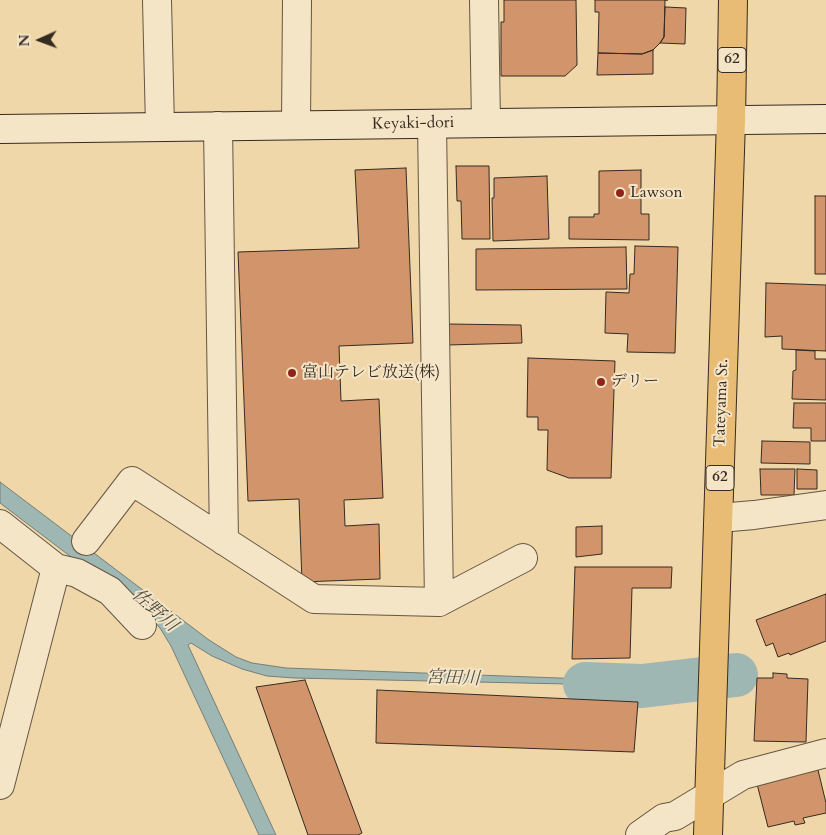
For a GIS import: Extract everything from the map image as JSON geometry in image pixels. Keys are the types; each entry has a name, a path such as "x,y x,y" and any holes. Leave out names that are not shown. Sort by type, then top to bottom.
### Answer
{"main road":[{"name":"Tateyama St.","path":"708,835 731,120 733,0"}],"street":[{"path":"157,0 160,127"},
{"path":"296,125 297,0"},
{"path":"484,0 486,123"},
{"name":"Keyaki-dori","path":"0,128 826,119"},
{"path":"432,124 439,602"},
{"path":"218,126 224,541"},
{"path":"86,541 132,481 314,599 439,602 523,558"},
{"path":"719,518 826,505"},
{"path":"0,524 56,568 77,573 110,590 142,625"},
{"path":"0,785 56,568"},
{"path":"640,835 664,818 675,816 743,775 826,753"}],"water":[{"name":"佐野川","path":"0,482 209,640 236,657 252,663 286,668 641,681 642,676 649,682 642,691 613,685 267,676 242,669 212,656 191,643 188,645 276,835 259,835 171,646 160,628 149,616 0,503"}],"building":[{"path":"504,0 576,0 577,65 565,76 501,76 501,22 504,22"},
{"path":"595,0 665,0 664,37 653,50 642,54 598,53 599,12 595,12"},
{"path":"665,7 686,8 685,44 660,43 664,37"},
{"path":"653,50 653,74 597,75 598,53 642,54"},
{"path":"456,166 489,166 490,239 462,239 461,201 457,201"},
{"name":"富山テレビ放送(株)","path":"406,168 413,343 339,346 341,401 379,399 383,498 344,500 345,526 379,524 380,579 302,582 299,499 248,501 238,252 359,248 355,170"},
{"name":"Lawson","path":"641,170 641,214 649,214 649,240 569,239 569,217 594,217 594,214 599,214 599,171"},
{"path":"547,176 549,239 493,241 492,198 494,198 494,178"},
{"path":"815,196 826,196 826,274 815,274"},
{"path":"635,246 678,247 675,353 627,352 628,334 605,333 606,292 629,293 630,274 634,274"},
{"path":"626,247 627,289 476,290 476,249"},
{"path":"766,283 826,285 826,351 782,349 782,336 765,337"},
{"path":"447,324 521,325 522,343 447,345"},
{"path":"796,350 815,351 815,359 826,359 826,400 792,399 793,371 796,370"},
{"path":"528,358 615,361 611,478 569,478 547,470 548,430 538,430 538,417 527,417"},
{"path":"794,403 826,403 826,441 811,441 811,428 793,428"},
{"path":"762,441 810,442 810,464 761,463"},
{"path":"760,469 795,469 794,495 761,495"},
{"path":"797,469 817,470 817,489 797,489"},
{"path":"602,526 602,554 576,557 576,527"},
{"path":"575,567 672,567 671,588 632,588 630,658 572,659"},
{"path":"826,594 826,641 790,655 789,653 778,657 773,643 766,646 756,620"},
{"path":"773,673 787,674 787,678 808,679 806,742 754,741 757,678 773,678"},
{"path":"305,680 362,833 358,835 308,835 256,687"},
{"path":"377,690 638,702 634,752 376,743"},
{"path":"818,770 826,803 826,813 803,818 805,823 795,825 794,821 768,827 757,784"}],"waterway":[{"name":"宮田川","path":"585,684 642,686 736,675"}],"place":[{"name":"Lawson","path":"620,193"},
{"name":"富山テレビ放送(株)","path":"292,373"},
{"name":"デリー","path":"601,382"}]}
